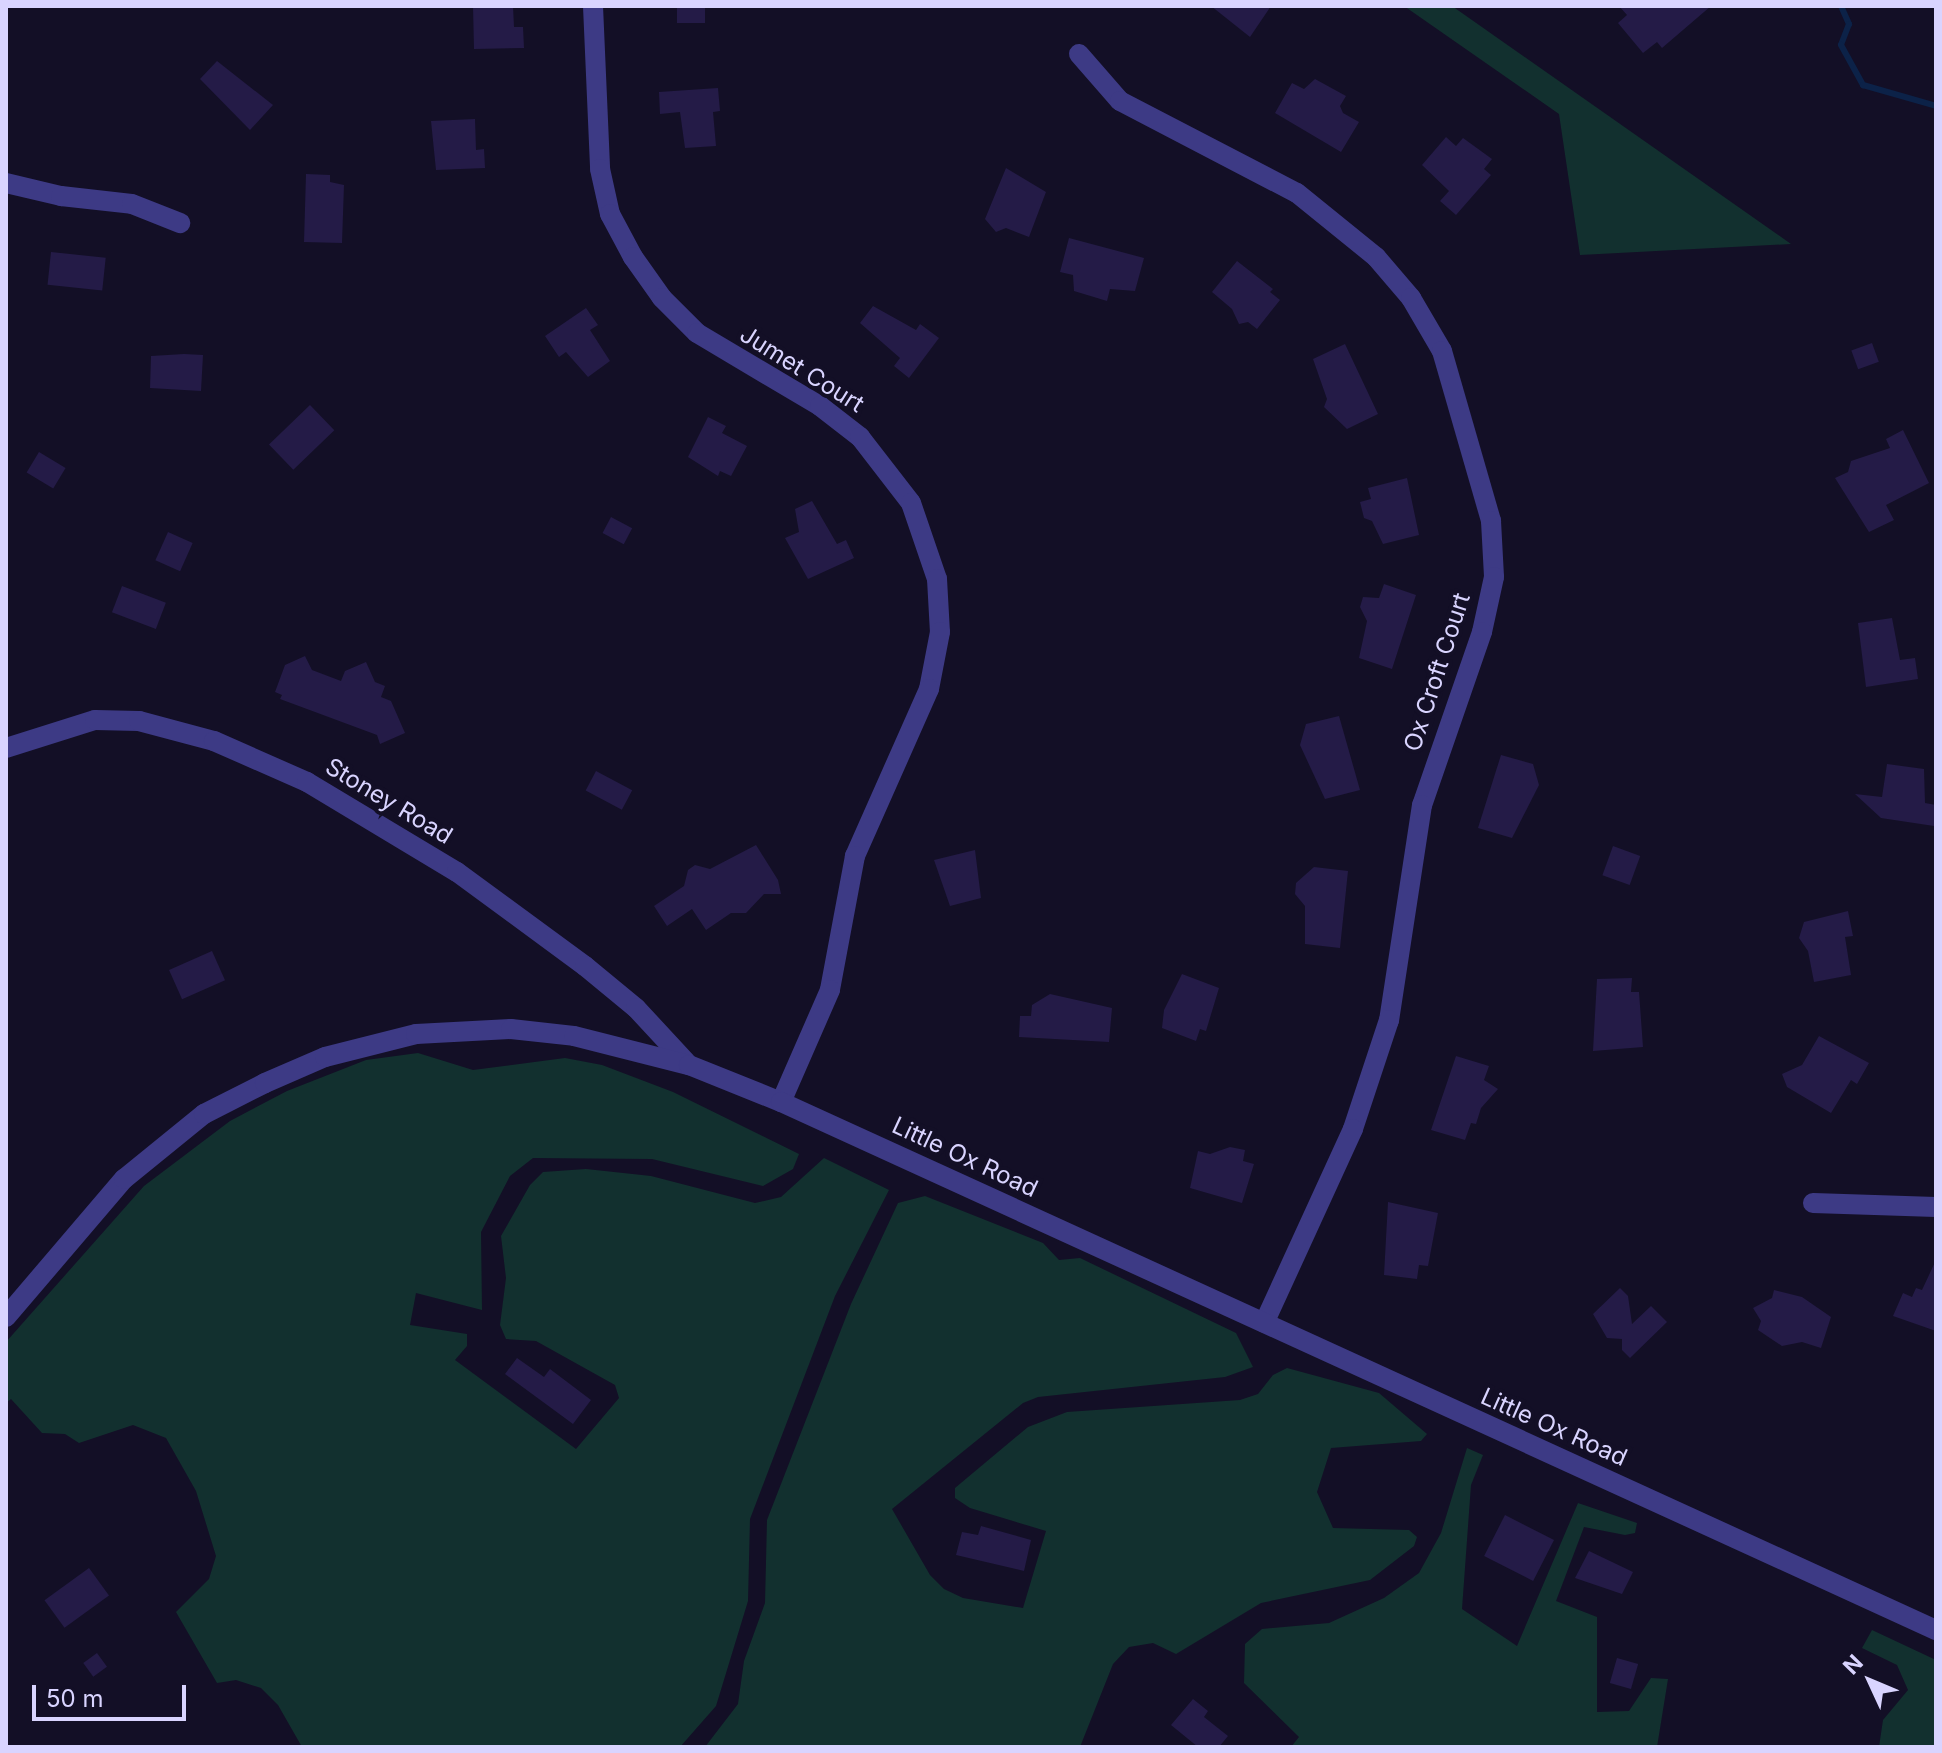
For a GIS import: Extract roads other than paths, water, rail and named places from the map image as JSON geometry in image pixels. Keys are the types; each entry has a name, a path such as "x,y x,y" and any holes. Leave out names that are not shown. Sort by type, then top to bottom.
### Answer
{"street":[{"name":"Jumet Court","path":"593,6 600,169 610,214 633,257 662,298 697,333 820,406 860,437 911,503 937,579 940,632 929,689 855,856 830,990 781,1102"},
{"name":"Ox Croft Court","path":"1079,54 1120,101 1297,193 1376,257 1411,298 1442,351 1491,521 1494,577 1482,632 1422,805 1389,1020 1353,1129 1264,1323"},
{"path":"6,183 61,196 132,204 180,223"},
{"name":"Stoney Road","path":"6,748 95,720 139,721 214,741 307,782 457,872 585,966 636,1008 689,1065"},
{"name":"Little Ox Road","path":"6,1317 94,1209 162,1147 204,1114 325,1057 416,1034 511,1029 624,1044 689,1065 781,1102 1936,1630"},
{"path":"1813,1203 1936,1207"}],"waterway":[{"path":"1841,6 1849,24 1841,45 1863,85 1936,106"}]}
